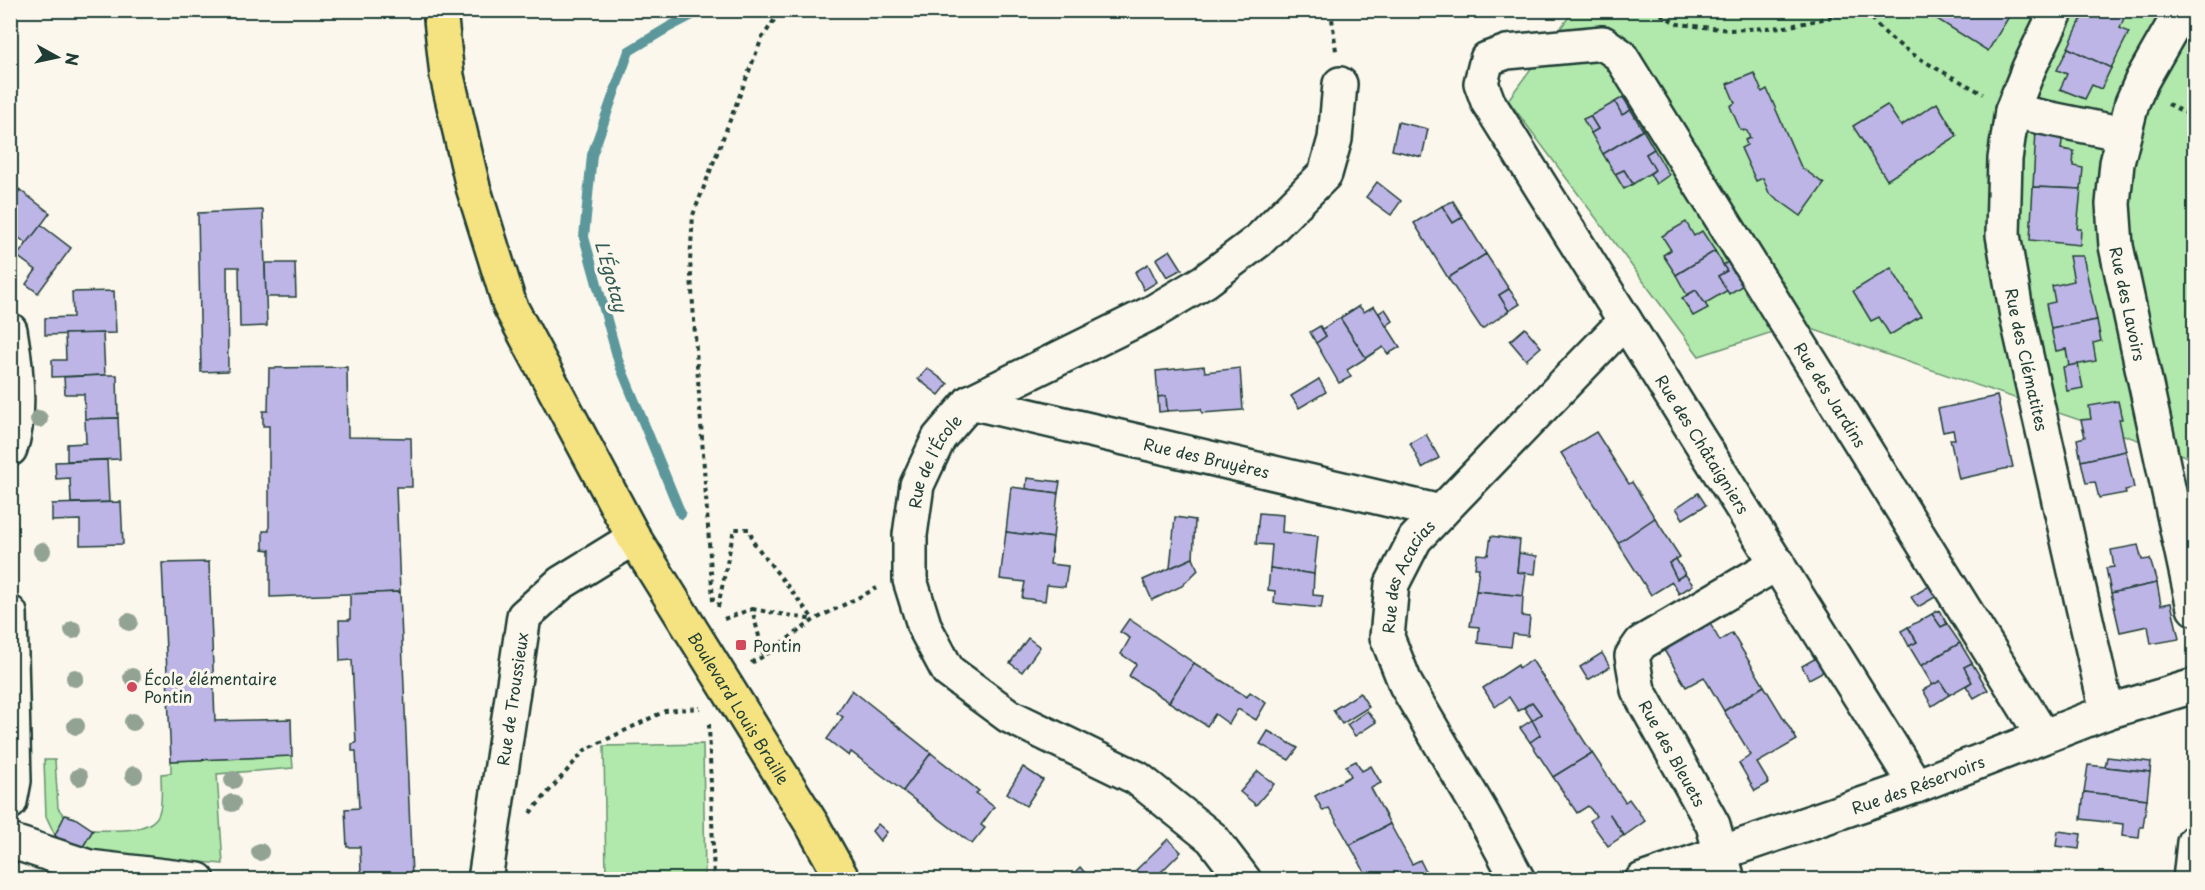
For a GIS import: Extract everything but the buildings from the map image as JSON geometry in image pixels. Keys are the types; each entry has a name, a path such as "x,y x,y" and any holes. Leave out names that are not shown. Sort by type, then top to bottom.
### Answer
{"main road":[{"name":"Boulevard Louis Braille","path":"440,10 447,76 473,187 510,306 634,538 813,826 843,879"}],"street":[{"name":"Rue des Clématites","path":"2057,10 2029,68 2012,111 2005,159 2002,235 2017,316 2107,712"},
{"name":"Rue des Lavoirs","path":"2182,10 2142,80 2132,103 2117,163 2113,204 2115,246 2194,609"},
{"name":"Rue des Jardins","path":"1488,102 1481,83 1487,59 1507,52 1603,44 1620,55 2043,736"},
{"name":"Rue de l'École","path":"1244,879 1212,838 1137,778 1009,716 948,671 924,628 910,580 910,536 917,485 939,438 970,402 1153,312 1205,281 1258,241 1326,174 1335,139 1340,84"},
{"name":"Rue des Châtaigniers","path":"1488,102 1778,562 1916,786"},
{"path":"2012,111 2124,134"},
{"name":"Rue des Acacias","path":"1518,879 1406,685 1387,638 1392,584 1414,539 1625,321"},
{"path":"10,330 15,357 16,421 10,449"},
{"name":"Rue des Bruyères","path":"970,402 1442,512"},
{"name":"Rue de Troussieux","path":"485,879 524,616 561,583 634,538"},
{"name":"Rue des Bleuets","path":"1724,866 1713,825 1638,690 1632,656 1641,642 1778,562"},
{"path":"10,612 14,781 10,802"},
{"name":"Rue des Réservoirs","path":"1642,879 1724,866 2043,736 2107,712 2194,686"},
{"path":"10,841 89,867 198,879"},
{"path":"2190,879 2194,842"}],"path":[{"path":"781,10 762,38 693,215 690,261 716,611 734,529 749,529 754,543 814,621"},
{"path":"1331,10 1340,84"},
{"path":"1486,10 1496,10"},
{"path":"1655,10 1678,24 1730,30 1786,27 1865,10 1891,40 2012,111"},
{"path":"752,609 764,656 814,621 884,585 910,580"},
{"path":"715,623 752,609 814,621"},
{"path":"528,815 585,750 665,711 709,707"},
{"path":"709,719 714,879"}],"green space":[{"path":"1573,11 2194,11 2194,459 1797,324 1699,356 1508,100"},
{"path":"703,744 705,879 606,879 604,746"},
{"path":"292,756 293,768 217,774 223,864 81,850 93,830 140,828 155,820 161,804 161,774 171,773 171,761"},
{"path":"44,760 55,760 58,808 65,817 55,835 46,816"}],"waterway":[{"name":"L'Égotay","path":"681,514 619,363 584,237 592,155 629,51 702,10"}],"place":[{"name":"Pontin","path":"741,645"},
{"name":"École élémentaire Pontin","path":"132,687"}]}
